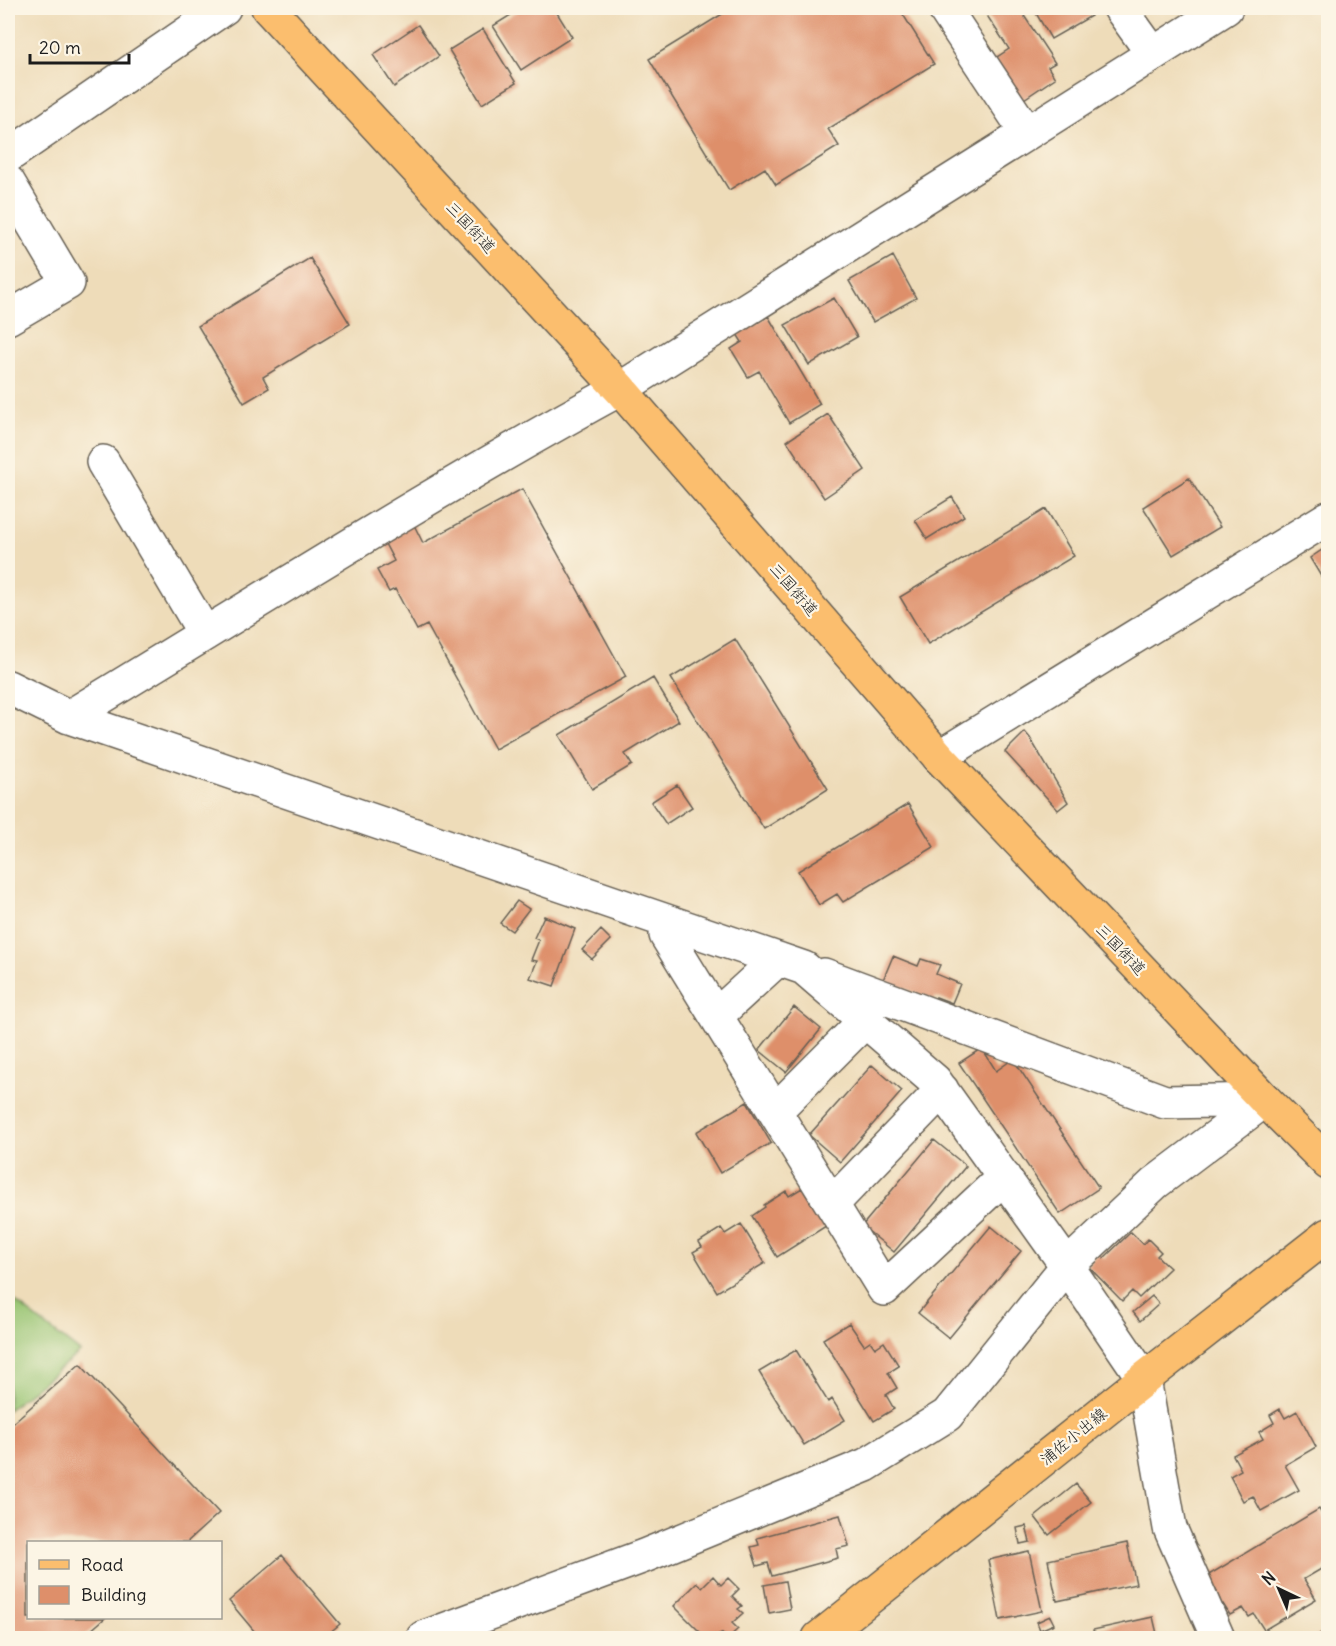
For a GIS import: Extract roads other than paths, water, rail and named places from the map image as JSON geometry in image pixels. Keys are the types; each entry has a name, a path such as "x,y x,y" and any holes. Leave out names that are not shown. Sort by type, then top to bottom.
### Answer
{"main road":[{"name":"三国街道","path":"268,8 620,388 939,757 1265,1100 1329,1163"},
{"name":"浦佐小出線","path":"819,1638 1144,1378 1329,1235"}],"street":[{"path":"8,156 224,8"},
{"path":"944,8 1027,133"},
{"path":"1120,8 1153,54"},
{"path":"69,717 421,503 620,388 1226,8"},
{"path":"8,182 68,283 8,318"},
{"path":"103,462 205,634"},
{"path":"939,757 1329,518"},
{"path":"8,687 69,717 791,963 1165,1102 1265,1100"},
{"path":"666,935 884,1289 1004,1177"},
{"path":"716,1016 791,963"},
{"path":"791,963 865,1021 935,1081 1144,1378 1170,1528 1218,1638"},
{"path":"775,1111 865,1021"},
{"path":"832,1204 942,1090"},
{"path":"423,1638 644,1556 866,1465 947,1415 1067,1266 1155,1183 1265,1100"}]}
